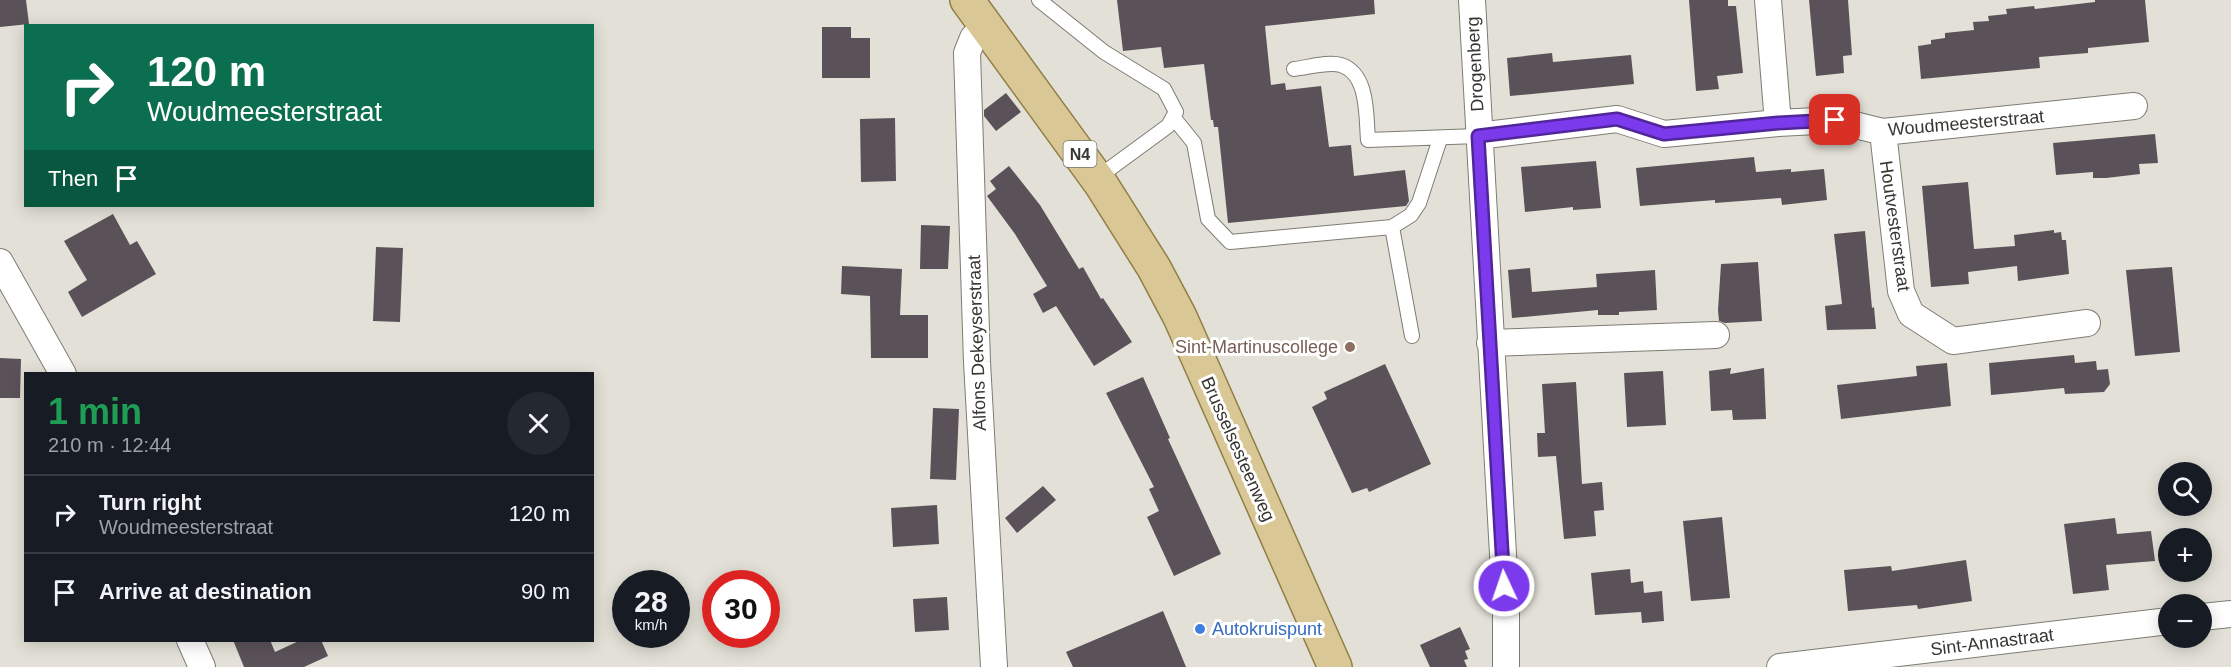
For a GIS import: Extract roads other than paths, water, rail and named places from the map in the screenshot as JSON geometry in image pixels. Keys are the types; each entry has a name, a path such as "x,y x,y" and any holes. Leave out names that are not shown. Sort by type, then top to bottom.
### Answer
{"main road":[{"name":"Brusselsesteenweg","path":"976,13 1097,178 1154,268 1180,317 1335,667"}],"street":[{"name":"Drogenberg","path":"1472,0 1506,608 1506,667"},
{"path":"1768,0 1778,123"},
{"name":"Alfons Dekeyserstraat","path":"976,13 974,38 967,53 976,362 994,667"},
{"name":"Woudmeesterstraat","path":"1478,136 1617,119 1664,134 1835,120 1883,132 2134,106"},
{"name":"Houtvesterstraat","path":"1883,132 1901,291 1911,314 1953,341 2086,323"},
{"path":"0,262 62,372"},
{"path":"1490,343 1716,335"},
{"path":"2212,616 2231,614"},
{"name":"Sint-Annastraat","path":"1780,667 2158,622"},
{"path":"191,642 202,667"}],"lane":[{"path":"1039,0 1104,52 1164,89 1176,112 1168,126 1097,178"},
{"path":"1294,69 1341,65 1356,76 1362,89 1368,141 1478,136"},
{"path":"1173,117 1194,143 1208,219 1230,242 1392,227 1411,215 1419,203 1440,139"},
{"path":"1392,227 1412,336"}],"place":[{"name":"Sint-Martinuscollege","path":"1350,347"},
{"name":"Autokruispunt","path":"1200,629"}]}
